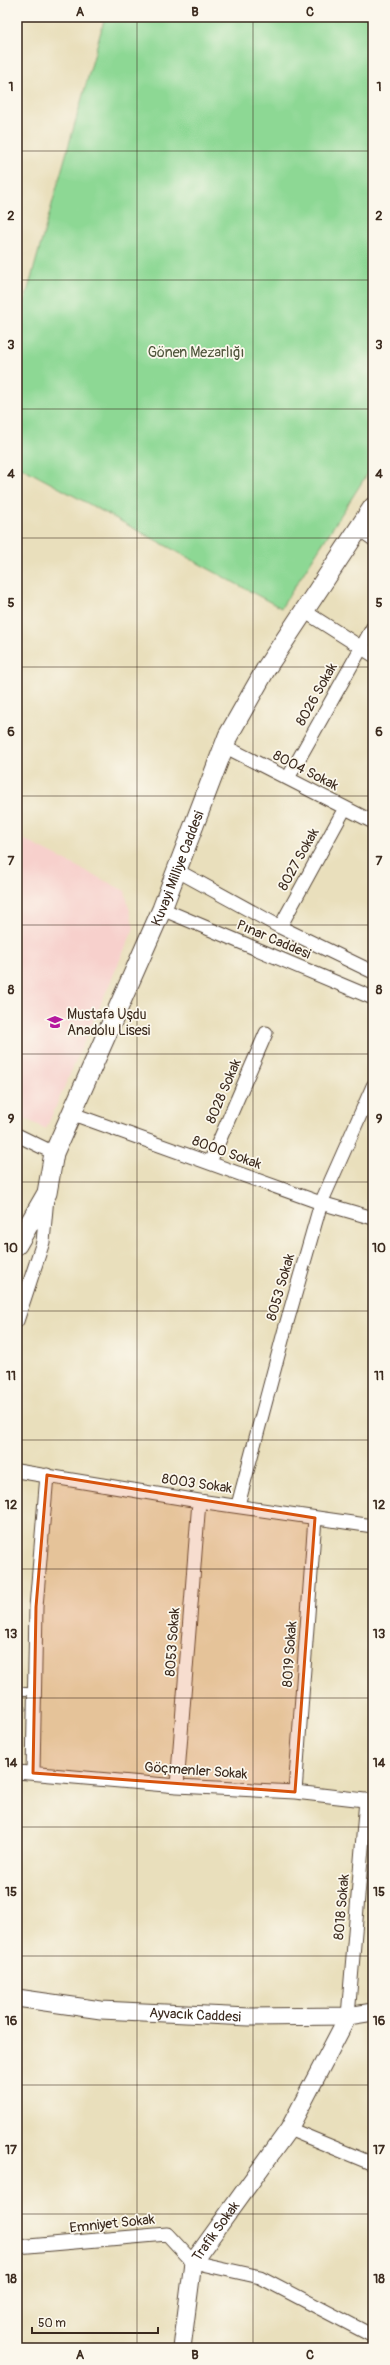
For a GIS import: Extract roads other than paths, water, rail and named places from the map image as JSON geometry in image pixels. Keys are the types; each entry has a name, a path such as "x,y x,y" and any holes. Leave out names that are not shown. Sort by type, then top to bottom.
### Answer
{"main road":[{"name":"Kuvayi Milliye Caddesi","path":"17,1246 47,1193 54,1153 70,1113 178,871 224,746 267,667 304,611 366,534 373,508"}],"street":[{"path":"304,611 373,655"},
{"name":"8026 Sokak","path":"288,778 360,646 373,627"},
{"name":"8004 Sokak","path":"224,746 373,822"},
{"name":"8027 Sokak","path":"280,927 345,808"},
{"name":"Pınar Caddesi","path":"178,871 280,927 373,972"},
{"name":"Pınar Caddesi","path":"162,909 373,998"},
{"name":"8028 Sokak","path":"210,1162 266,1033"},
{"name":"8053 Sokak","path":"238,1505 321,1203 373,1086"},
{"name":"8000 Sokak","path":"70,1113 321,1203 373,1218"},
{"path":"17,1135 54,1153"},
{"path":"17,1320 43,1242 47,1193"},
{"name":"8003 Sokak","path":"17,1471 199,1501 238,1505 373,1526"},
{"path":"33,1773 36,1607 47,1475"},
{"name":"8053 Sokak","path":"177,1786 199,1501"},
{"name":"8019 Sokak","path":"295,1792 315,1518"},
{"name":"Göçmenler Sokak","path":"17,1772 177,1786 295,1792 369,1801"},
{"name":"8018 Sokak","path":"348,2016 369,1801"},
{"name":"Ayvacık Caddesi","path":"17,1998 101,2010 249,2017 348,2016 373,2012"},
{"name":"Trafik Sokak","path":"182,2348 193,2262 289,2129 348,2016"},
{"path":"289,2129 373,2164"},
{"name":"Emniyet Sokak","path":"17,2247 167,2234 193,2262"},
{"path":"193,2262 260,2277 373,2336"}],"lane":[{"path":"17,1691 34,1692"}],"place":[{"name":"Mustafa Uşdu Anadolu Lisesi","path":"55,1022"}],"park label":[{"name":"Gönen Mezarlığı","path":"196,352"}]}
